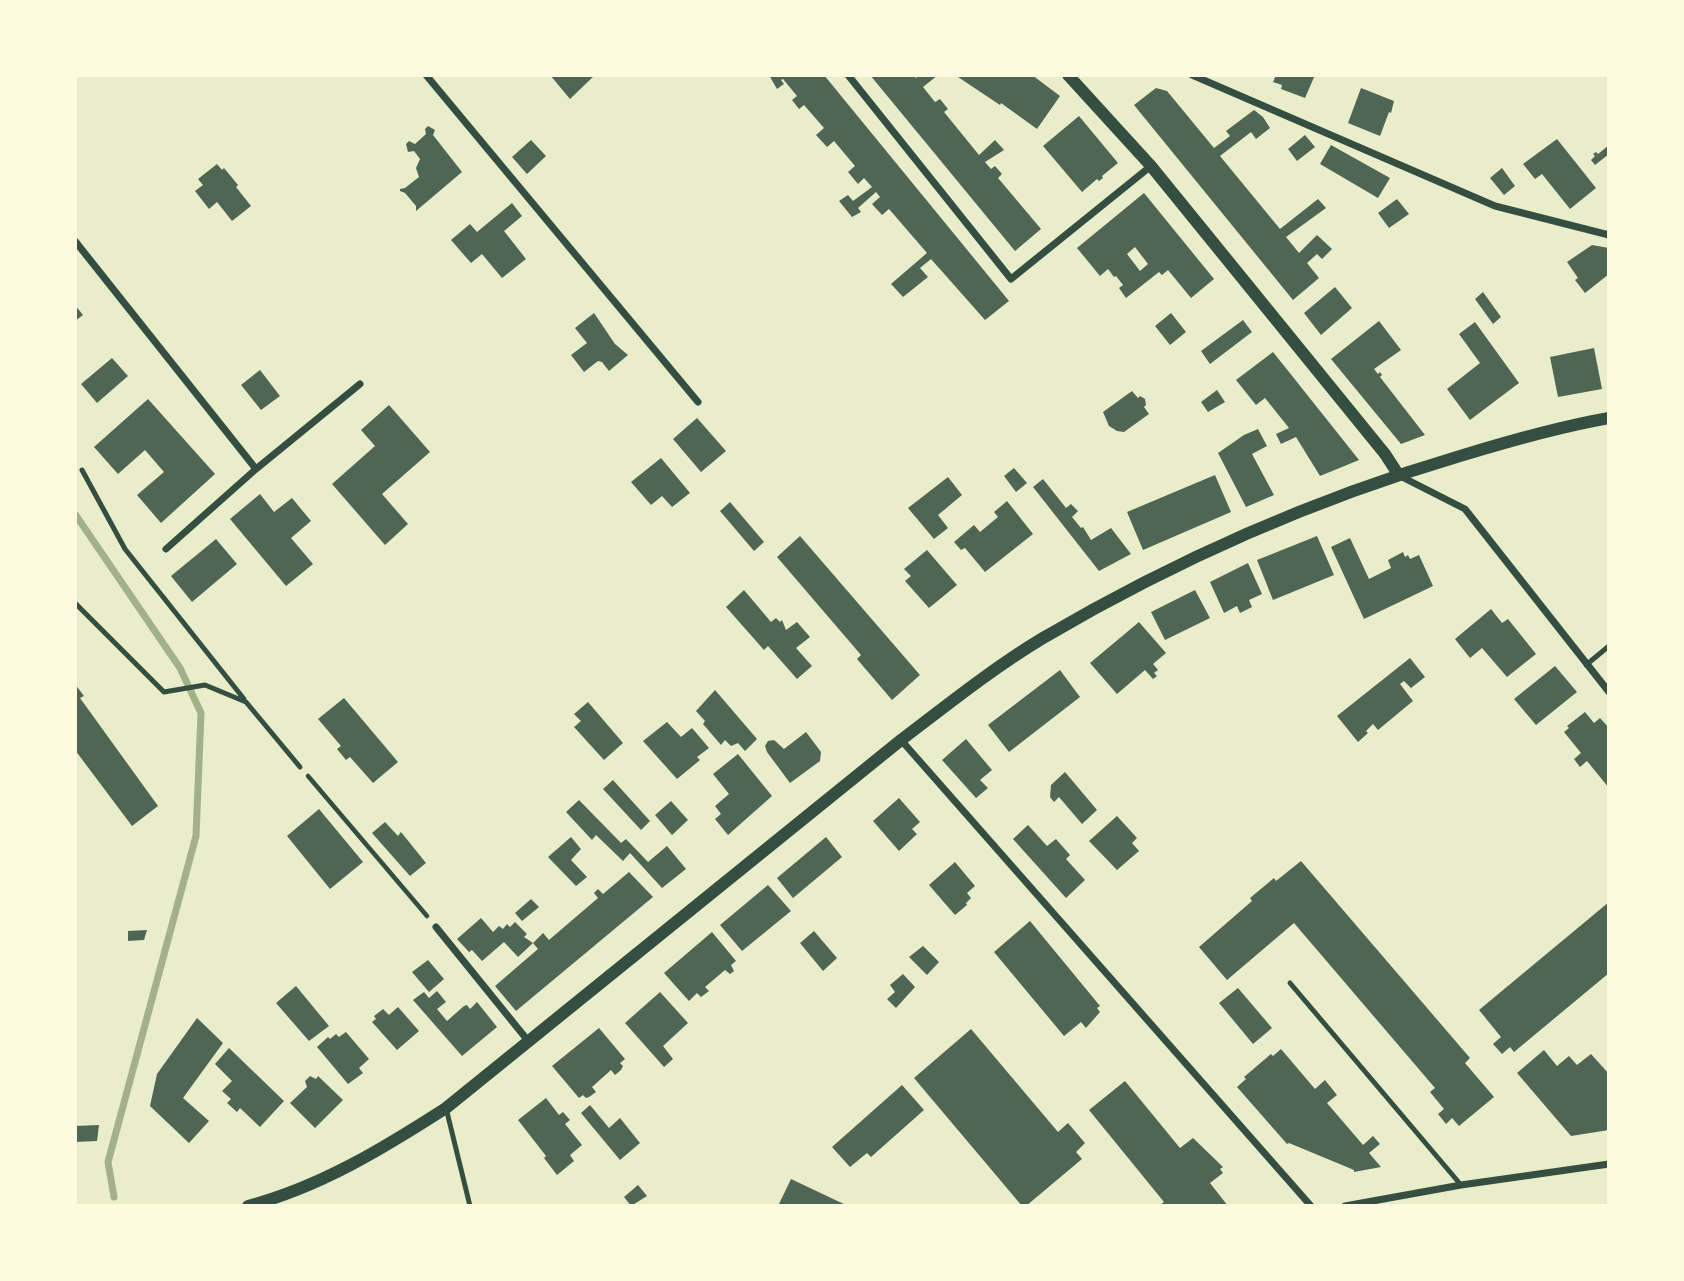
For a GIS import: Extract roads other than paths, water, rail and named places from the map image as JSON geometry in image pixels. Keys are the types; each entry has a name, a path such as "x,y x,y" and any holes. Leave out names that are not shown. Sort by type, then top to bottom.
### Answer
{"street":[{"path":"426,75 698,402"},
{"path":"848,75 1011,279 1151,166"},
{"path":"1068,75 1151,166 1385,454 1398,474 1465,509 1609,692"},
{"path":"1192,75 1495,206 1609,235"},
{"path":"75,241 256,469"},
{"path":"166,549 256,469 360,383"},
{"path":"248,1206 321,1179 385,1147 446,1108 901,740 970,687 1041,639 1178,564 1398,474 1521,438 1609,418"},
{"path":"901,740 1311,1206"},
{"path":"436,927 529,1042"},
{"path":"1345,1206 1461,1185 1609,1164"}],"lane":[{"path":"82,470 125,549 300,767"},
{"path":"75,603 164,692 205,685 246,702"},
{"path":"1586,665 1609,646"},
{"path":"1290,983 1461,1185"},
{"path":"446,1108 470,1206"}],"waterway":[{"path":"75,514 180,668 201,713 196,836 108,1162 114,1197"}]}
